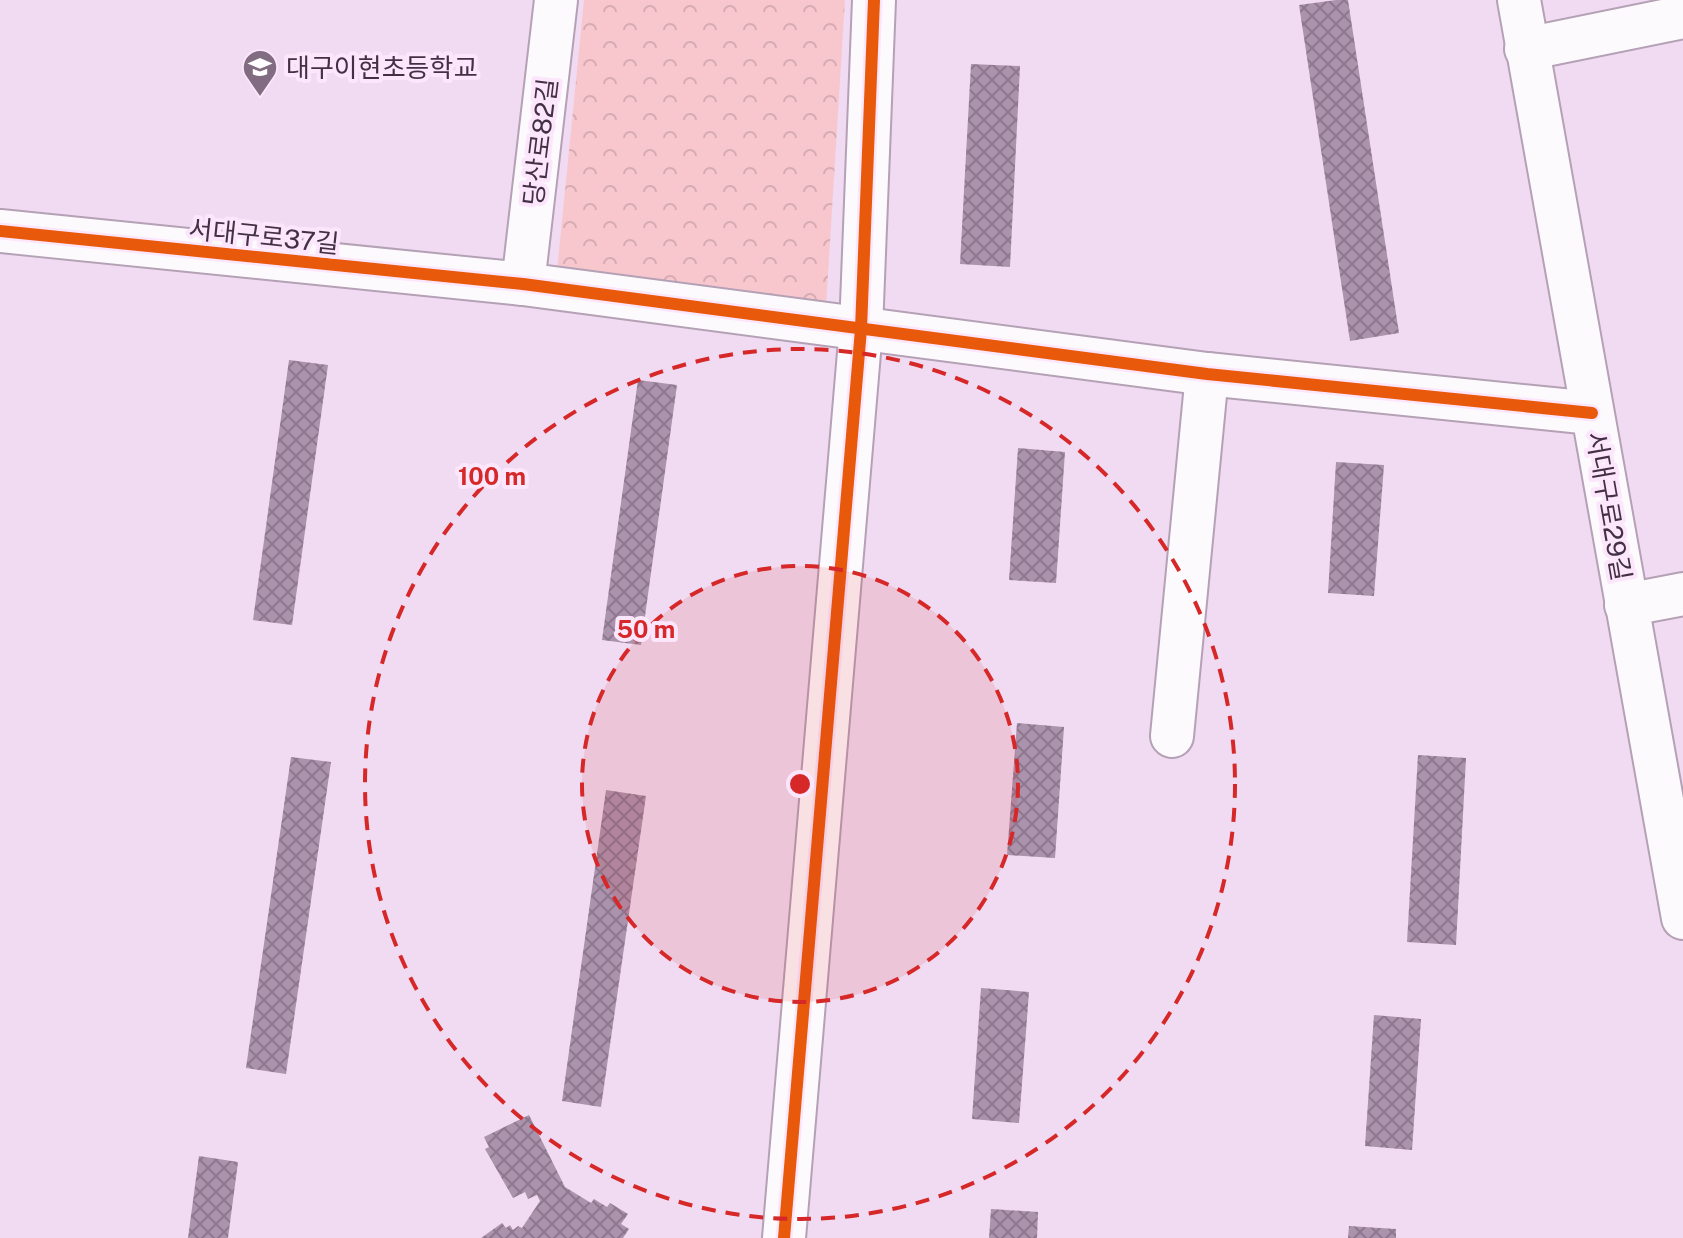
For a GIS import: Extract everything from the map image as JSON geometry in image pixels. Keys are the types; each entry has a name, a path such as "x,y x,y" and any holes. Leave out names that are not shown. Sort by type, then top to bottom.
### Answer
{"street":[{"name":"당산로82길","path":"523,284 556,0"},
{"path":"784,1238 861,329 874,0"},
{"name":"서대구로29길","path":"1519,0 1683,918"},
{"path":"1526,49 1679,22"},
{"name":"서대구로37길","path":"0,231 523,284 1207,374 1592,413"},
{"path":"1172,736 1207,374"},
{"path":"1626,605 1683,594"}],"green space":[{"path":"584,0 845,0 826,307 556,281"}],"building":[{"path":"1348,0 1399,333 1350,341 1299,5"},
{"path":"971,64 1020,66 1010,267 960,264"},
{"path":"289,360 328,365 292,625 253,620"},
{"path":"638,380 677,385 641,645 602,640"},
{"path":"1018,448 1065,452 1056,583 1009,580"},
{"path":"1336,462 1384,465 1374,596 1328,593"},
{"path":"1017,723 1064,727 1055,858 1007,855"},
{"path":"1418,755 1466,758 1456,945 1407,942"},
{"path":"291,757 331,762 286,1074 246,1068"},
{"path":"606,790 646,796 601,1107 562,1101"},
{"path":"981,988 1029,992 1019,1123 972,1119"},
{"path":"1374,1015 1421,1019 1412,1150 1365,1146"},
{"path":"529,1115 565,1187 591,1203 594,1199 607,1207 610,1203 628,1214 621,1224 629,1229 623,1238 481,1238 502,1223 506,1228 510,1225 513,1230 518,1226 522,1228 540,1201 537,1195 528,1199 525,1192 513,1198 485,1149 489,1147 484,1137"},
{"path":"199,1156 238,1162 228,1238 188,1238"},
{"path":"991,1209 1038,1212 1037,1238 989,1238"},
{"path":"1349,1226 1396,1229 1396,1238 1348,1238"}],"cycle path":[{"path":"784,1238 861,329 874,0"},
{"path":"0,231 523,284 1207,374 1592,413"}],"place":[{"name":"대구이현초등학교","path":"260,98"}]}
